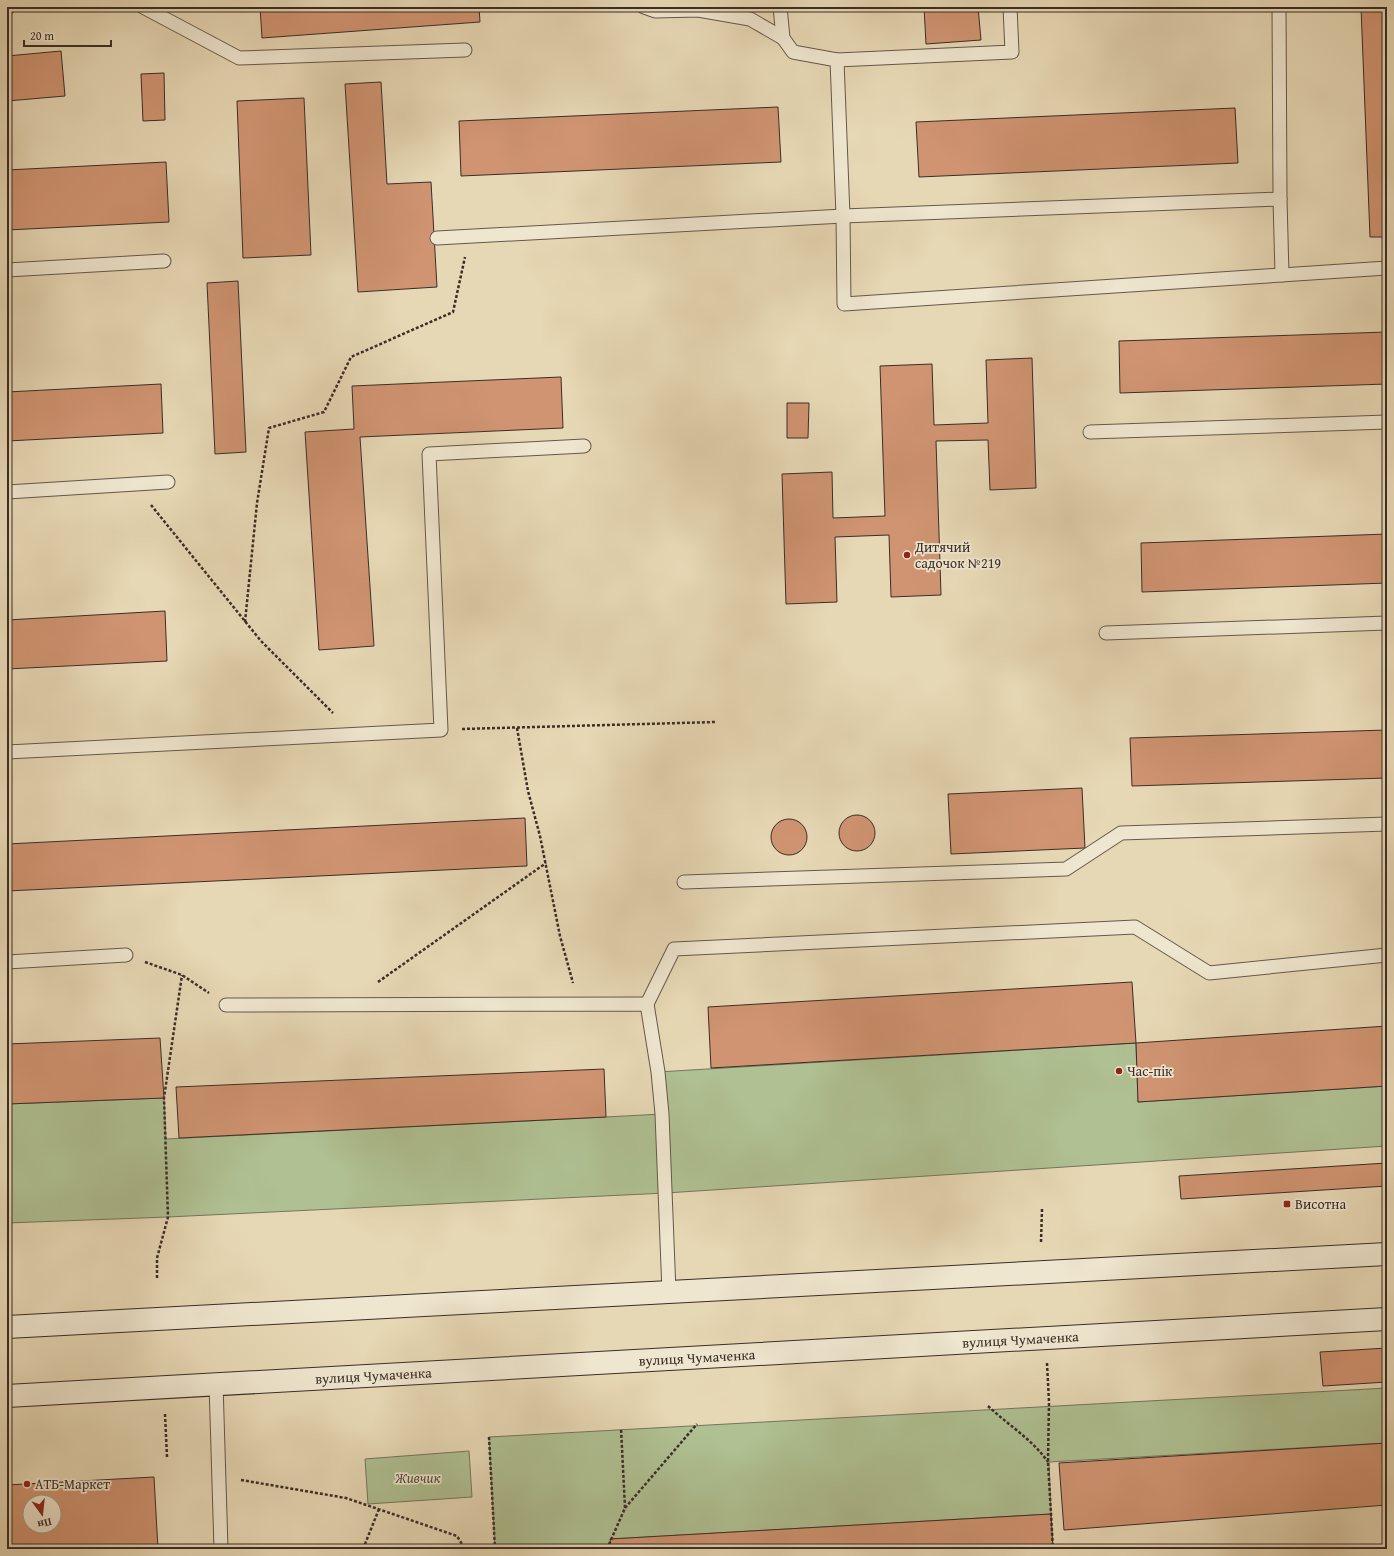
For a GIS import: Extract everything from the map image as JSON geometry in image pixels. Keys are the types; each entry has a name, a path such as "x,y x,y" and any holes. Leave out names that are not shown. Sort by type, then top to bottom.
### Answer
{"street":[{"path":"7,1327 1387,1254"},
{"name":"вулиця Чумаченка","path":"7,1396 1387,1319"}],"lane":[{"path":"143,7 238,58 465,50"},
{"path":"644,7 655,11 698,10 750,19 783,38 793,52 837,60 1012,52 1010,7"},
{"path":"780,7 783,38"},
{"path":"1279,7 1282,275"},
{"path":"837,60 844,216 844,304 1387,268"},
{"path":"437,238 844,216 1280,199"},
{"path":"7,270 164,261"},
{"path":"1090,432 1387,422"},
{"path":"7,752 441,730 429,454 584,446"},
{"path":"7,492 168,482"},
{"path":"1106,633 1387,622"},
{"path":"684,882 1066,870 1121,833 1387,824"},
{"path":"669,1292 662,1114 658,1072 647,1004 674,949 1135,927 1209,973 1387,955"},
{"path":"7,962 126,955"},
{"path":"226,1005 647,1004"},
{"path":"216,1384 221,1549"}],"path":[{"path":"246,622 257,503 269,428 324,412 351,358 453,312 470,236"},
{"path":"134,484 261,641 354,734"},
{"path":"441,730 716,722"},
{"path":"517,728 528,791 546,863 560,936 578,1004"},
{"path":"346,1004 546,863"},
{"path":"126,955 182,975 226,1005"},
{"path":"157,1278 157,1258 168,1217 164,1098 182,975"},
{"path":"1041,1242 1042,1209"},
{"path":"1047,1363 1049,1402 1048,1462 1053,1549"},
{"path":"988,1406 1004,1422 1024,1435 1048,1462"},
{"path":"164,1414 167,1456"},
{"path":"607,1549 625,1508 697,1424"},
{"path":"621,1428 625,1508"},
{"path":"489,1438 495,1549"},
{"path":"219,1477 346,1498 458,1536 465,1549"},
{"path":"363,1549 379,1509"}],"green space":[{"path":"1136,1043 1138,1102 1387,1086 1387,1146 666,1193 168,1217 7,1223 7,1104 164,1098 166,1139 662,1114 658,1072"},
{"path":"1387,1388 1387,1443 1049,1462 1051,1514 611,1539 611,1549 495,1549 489,1437"},
{"name":"Живчик","path":"469,1451 472,1497 368,1504 365,1459"}],"building":[{"path":"260,7 479,7 480,22 262,38"},
{"path":"924,7 978,7 981,40 926,44"},
{"path":"1361,7 1387,7 1387,237 1370,237"},
{"path":"61,51 65,96 7,101 7,56"},
{"path":"164,73 165,120 143,121 141,74"},
{"path":"381,82 387,184 431,182 437,287 358,292 345,84"},
{"path":"304,98 311,255 243,258 237,101"},
{"path":"778,107 781,162 461,176 459,121"},
{"path":"1235,108 1238,163 919,177 916,122"},
{"path":"166,162 169,222 7,230 7,170"},
{"path":"238,281 246,452 215,454 207,283"},
{"path":"1387,332 1387,384 1120,393 1119,341"},
{"name":"Дитячий садочок №219","path":"1032,358 1036,488 990,490 988,440 936,441 941,595 891,597 889,535 835,537 837,602 786,604 782,474 832,472 833,518 885,516 880,366 932,364 934,425 988,423 986,360"},
{"path":"561,377 563,428 360,437 374,646 319,650 305,432 354,429 352,386"},
{"path":"161,384 163,433 7,441 7,392"},
{"path":"787,403 809,403 808,438 787,438"},
{"path":"1387,534 1387,583 1142,592 1141,543"},
{"path":"165,611 167,661 7,669 7,620"},
{"path":"1387,730 1387,778 1132,786 1130,738"},
{"path":"1082,788 1085,848 951,854 948,794"},
{"path":"861,815 870,820 874,826 874,840 870,846 861,851 853,851 844,846 840,840 839,829 844,820 850,816"},
{"path":"525,818 527,866 7,891 7,844"},
{"path":"793,819 802,824 806,830 806,844 802,850 793,855 785,855 776,850 772,844 771,833 776,824 782,820"},
{"path":"1132,982 1136,1043 711,1068 708,1007"},
{"path":"1387,1026 1387,1086 1138,1102 1136,1043"},
{"path":"160,1038 164,1098 7,1104 7,1044"},
{"path":"604,1069 606,1117 179,1138 176,1087"},
{"path":"1387,1163 1387,1186 1181,1199 1179,1176"},
{"path":"1387,1348 1387,1382 1323,1386 1320,1352"},
{"path":"1387,1443 1387,1505 1064,1530 1059,1463"},
{"path":"154,1477 158,1549 7,1549 7,1485"},
{"path":"1051,1514 1053,1549 611,1549 610,1539"}],"place":[{"name":"Дитячий садочок №219","path":"907,555"},
{"name":"Час-пік","path":"1119,1071"},
{"name":"Висотна","path":"1287,1204"},
{"name":"АТБ-Маркет","path":"27,1484"}]}
